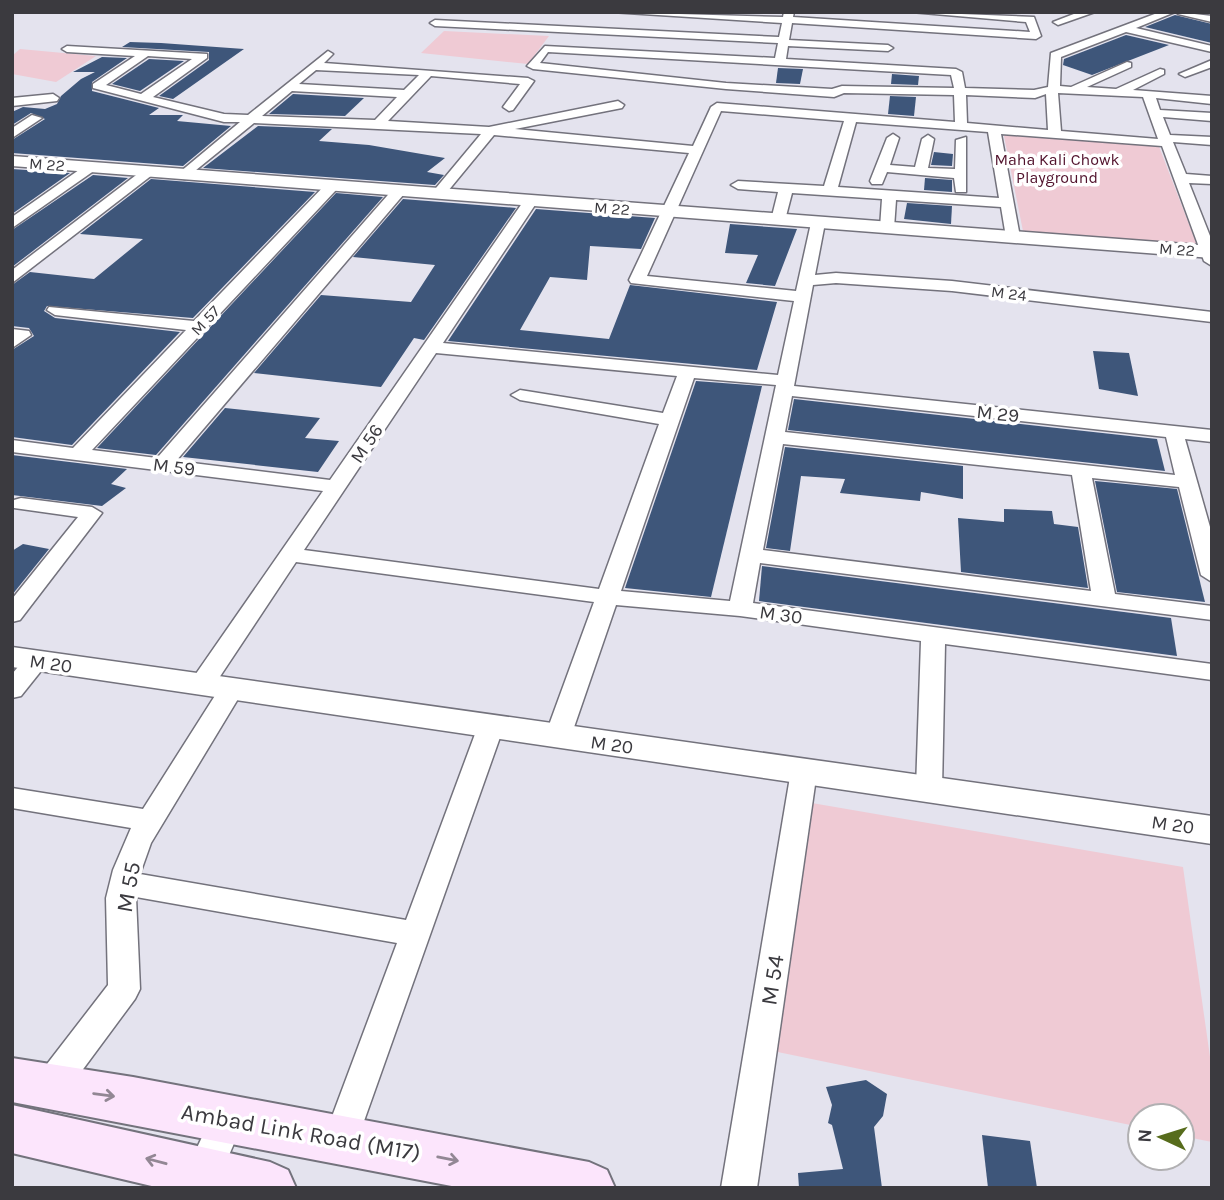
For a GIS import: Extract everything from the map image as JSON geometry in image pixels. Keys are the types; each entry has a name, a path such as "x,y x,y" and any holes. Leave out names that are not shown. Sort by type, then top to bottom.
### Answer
{"main road":[{"name":"Ambad Link Road (M17)","path":"31,1084 130,1099 227,1120 341,1138 589,1188"},
{"path":"12,1129 128,1153 200,1181 270,1188"}],"street":[{"path":"616,12 788,17 1036,36 1030,19 916,12"},
{"path":"1058,23 1090,12"},
{"path":"1149,12 1168,13"},
{"path":"1182,12 1212,19"},
{"path":"1055,134 1052,89 1056,84 1055,55 1168,13"},
{"path":"769,72 784,41 788,17"},
{"path":"435,23 888,48"},
{"path":"1126,29 1212,48"},
{"path":"67,49 203,56 143,97"},
{"path":"628,90 533,66 545,49 769,72 956,72 960,91 962,133 961,187"},
{"path":"146,53 97,86 224,118 491,130 601,130 698,150"},
{"path":"185,175 328,54"},
{"path":"1185,74 1212,63"},
{"path":"1073,90 1126,65"},
{"path":"313,66 528,81 509,107"},
{"path":"378,124 428,72"},
{"path":"438,194 491,130 628,90 726,86 769,72 834,93 842,89 962,133 994,129 1055,134 1163,134 1212,130"},
{"path":"1119,92 1160,72"},
{"path":"668,212 726,86"},
{"path":"288,87 407,94"},
{"path":"718,107 851,118 880,105 960,91 1035,94 1052,89 1212,100"},
{"path":"601,130 628,90"},
{"path":"827,116 834,93"},
{"path":"1148,94 1179,178 1204,224 1210,255"},
{"path":"12,102 53,98"},
{"path":"1163,134 1212,117"},
{"path":"12,134 36,118"},
{"path":"831,184 851,118"},
{"path":"994,129 1013,237"},
{"path":"1163,134 1212,141"},
{"path":"1163,134 1210,163"},
{"path":"879,175 893,138"},
{"path":"921,171 928,139"},
{"name":"M 22","path":"12,162 1013,237 1210,255"},
{"path":"12,224 91,168"},
{"path":"738,185 786,188 921,171 1007,203"},
{"path":"12,278 149,172"},
{"path":"879,175 961,187"},
{"path":"1179,178 1212,180"},
{"path":"831,184 889,195 961,187"},
{"name":"M 57","path":"78,454 332,186"},
{"path":"778,220 786,188"},
{"path":"162,465 399,191"},
{"path":"887,228 889,195"},
{"name":"M 56","path":"217,687 290,555 530,201"},
{"name":"M 24","path":"668,212 637,280 805,289 836,278 952,286 1212,317"},
{"name":"M 30","path":"818,223 740,609 1212,672"},
{"path":"55,310 199,327"},
{"path":"12,334 23,335 12,343"},
{"name":"M 29","path":"431,347 687,373 1212,436"},
{"path":"558,736 687,373"},
{"path":"520,395 670,420"},
{"path":"1174,432 1212,575"},
{"path":"775,437 1188,482"},
{"name":"M 59","path":"12,446 336,486"},
{"path":"1082,471 1104,598"},
{"path":"12,615 92,513 15,506"},
{"path":"290,555 609,597 740,609"},
{"path":"751,555 1212,613"},
{"path":"929,789 933,635"},
{"path":"12,690 24,659"},
{"name":"M 20","path":"24,659 1212,830"},
{"name":"M 55","path":"31,1084 124,989 121,898 124,883 138,841 217,687"},
{"path":"341,1138 491,726"},
{"name":"M 54","path":"739,1188 804,771"},
{"path":"12,798 150,821"},
{"path":"124,883 416,934"},
{"path":"200,1181 227,1120"}],"green space":[{"path":"444,31 549,36 528,64 421,53"},
{"path":"20,49 96,56 56,82 12,74 12,56"},
{"name":"Maha Kali Chowk Playground","path":"1003,131 1158,144 1197,245 1024,236"},
{"path":"806,802 1183,867 1212,1071 1212,1142 1196,1139 1196,1102 1126,1102 1126,1124 768,1050"}],"building":[{"path":"1175,15 1212,24 1212,43 1145,27"},
{"path":"1126,35 1169,45 1092,75 1063,65 1064,59"},
{"path":"130,42 244,49 173,99 159,96 209,60 209,52 122,47"},
{"path":"102,57 127,58 92,82 92,91 159,108 149,115 183,115 177,121 231,126 183,166 12,153 12,140 45,119 31,113 12,125 12,112 23,107 45,109 57,104 61,96 81,79 95,72 73,72"},
{"path":"149,59 184,61 140,91 112,84"},
{"path":"778,68 803,69 800,84 776,83"},
{"path":"892,74 919,76 918,85 891,84"},
{"path":"293,94 364,98 345,116 269,114"},
{"path":"890,96 916,97 914,116 888,114"},
{"path":"258,126 332,129 319,141 369,145 445,158 427,172 444,175 435,185 203,168"},
{"path":"934,152 953,154 952,166 931,165"},
{"path":"12,169 70,173 12,214"},
{"path":"93,175 128,178 12,267 12,230"},
{"path":"925,178 952,180 952,192 924,190"},
{"path":"151,179 315,192 193,318 47,306 44,311 55,318 180,332 72,445 12,437 12,350 34,336 29,328 12,326 12,285 30,272 94,279 143,239 80,234"},
{"path":"336,193 383,197 156,455 97,448"},
{"path":"403,199 516,208 424,340 414,338 381,387 254,373 321,295 411,302 435,265 353,257"},
{"path":"907,203 952,206 951,224 904,219"},
{"path":"536,209 655,218 641,249 590,246 587,280 550,277 520,330 609,339 630,285 777,302 757,370 448,341"},
{"path":"730,224 797,229 775,286 746,283 758,255 725,253"},
{"path":"1093,351 1129,353 1138,396 1099,389"},
{"path":"696,381 762,386 711,597 625,588"},
{"path":"794,399 1157,439 1165,471 788,430"},
{"path":"225,408 320,418 305,438 339,441 318,472 183,457"},
{"path":"785,447 963,466 963,499 921,492 920,501 840,493 845,479 801,476 790,551 766,548"},
{"path":"12,455 127,469 111,484 126,488 102,506 12,495"},
{"path":"1095,481 1177,489 1205,602 1117,592"},
{"path":"1004,509 1052,511 1054,524 1078,527 1088,588 961,572 958,518 1004,522"},
{"path":"23,544 49,549 12,595 12,551"},
{"path":"762,566 1171,618 1177,656 759,601"},
{"path":"866,1080 887,1094 883,1116 874,1127 882,1188 799,1188 798,1173 843,1169 832,1125 828,1123 832,1105 826,1087"},
{"path":"982,1135 1030,1141 1037,1188 988,1188"}]}
